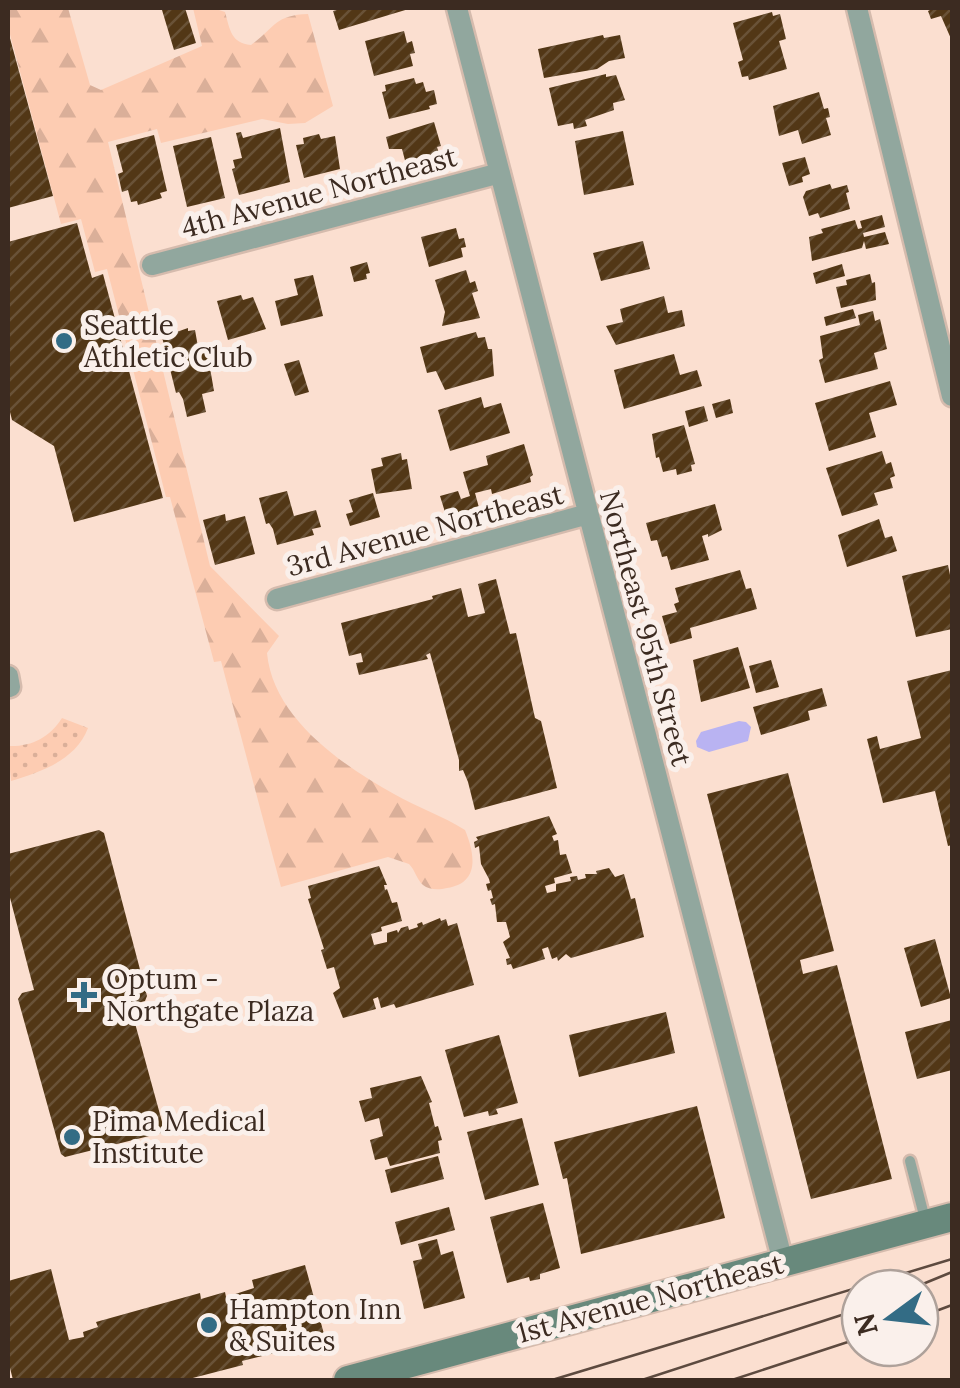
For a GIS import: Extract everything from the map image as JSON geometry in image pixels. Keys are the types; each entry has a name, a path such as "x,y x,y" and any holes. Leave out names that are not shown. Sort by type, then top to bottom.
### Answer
{"street":[{"name":"Northeast 95th Street","path":"457,8 783,1262"},
{"path":"857,8 952,396"},
{"name":"4th Avenue Northeast","path":"152,265 500,173"},
{"name":"3rd Avenue Northeast","path":"277,600 588,514"},
{"name":"1st Avenue Northeast","path":"348,1380 940,1220"}],"lane":[{"path":"910,1162 940,1220"}],"green space":[{"path":"8,8 68,8 90,85 101,90 202,46 193,8 225,12 235,38 251,45 281,20 308,14 333,106 305,123 262,119 161,143 157,129 108,142 210,566 279,636 267,653 272,677 296,719 313,737 374,782 465,830 472,866 470,874 458,885 428,888 409,864 388,857 281,887 221,661 214,662 170,497 166,497 107,269 95,272 81,219 61,224 8,27"},
{"path":"62,718 88,728 75,749 45,769 11,781 8,746 39,740"}],"shaded area":[{"path":"739,721 751,727 748,741 709,752 697,747 701,732"}],"building":[{"path":"185,8 196,43 174,50 162,10"},
{"path":"412,8 339,30 333,11"},
{"path":"952,8 952,41 941,16 931,19 928,11"},
{"path":"772,12 773,16 780,14 786,39 779,41 787,69 749,80 748,76 742,77 738,62 743,60 733,23"},
{"path":"8,31 53,196 8,208"},
{"path":"404,31 407,43 412,41 413,66 374,76 365,41"},
{"path":"620,35 625,58 609,61 597,69 544,78 538,49"},
{"path":"616,75 625,100 613,103 614,110 585,120 587,126 558,126 549,88"},
{"path":"414,78 416,84 423,82 426,92 434,90 437,104 389,119 382,92 386,91 385,85"},
{"path":"819,92 824,109 828,108 830,117 826,118 831,135 802,144 798,130 779,136 773,106"},
{"path":"434,122 440,157 421,161 423,168 408,172 402,149 389,149 386,137"},
{"path":"280,128 290,182 239,195 232,169 233,160 242,158 236,133 241,132 243,138"},
{"path":"623,131 634,185 584,195 575,141"},
{"path":"319,134 321,139 335,136 340,169 304,178 296,145 304,144 303,138"},
{"path":"154,135 167,191 160,193 162,198 138,205 137,201 131,202 128,190 122,192 118,174 123,172 116,145"},
{"path":"211,137 225,198 187,207 173,146"},
{"path":"805,157 810,174 802,177 803,182 789,186 782,163"},
{"path":"830,184 832,189 847,185 850,209 820,218 818,213 809,216 803,197 806,191"},
{"path":"882,215 885,227 863,233 864,237 885,232 889,244 866,249 864,241 862,248 812,261 809,237 823,233 821,229 855,220 858,229 862,228 860,221"},
{"name":"Seattle Athletic Club","path":"77,223 92,278 103,274 163,498 74,522 54,446 12,420 8,404 8,242"},
{"path":"456,228 459,239 464,238 463,257 429,267 421,237"},
{"path":"643,241 650,269 601,281 593,253"},
{"path":"367,262 367,279 354,282 350,267"},
{"path":"842,264 845,276 816,284 813,273"},
{"path":"466,270 478,291 472,293 480,318 442,326 445,312 435,280"},
{"path":"870,274 872,283 875,282 876,300 841,308 836,287"},
{"path":"313,275 323,316 281,326 275,301 298,295 294,279"},
{"path":"241,295 243,300 253,297 266,329 228,340 217,301"},
{"path":"664,296 668,313 682,310 685,326 616,345 606,326 623,322 620,309"},
{"path":"853,309 856,318 826,326 824,317"},
{"path":"873,311 875,321 880,319 887,349 874,353 878,369 825,383 819,360 823,358 820,336 860,325 858,315"},
{"path":"188,328 195,330 198,347 206,345 214,391 202,394 206,412 187,417 183,399 176,393 162,337"},
{"path":"476,332 478,338 485,337 488,349 492,349 494,376 445,390 436,371 427,373 420,347"},
{"path":"674,354 680,375 697,370 702,386 624,409 614,370"},
{"path":"299,360 309,392 295,396 284,364"},
{"path":"890,381 897,405 869,413 876,437 829,451 815,403"},
{"path":"481,397 484,408 501,403 510,433 450,451 438,410"},
{"path":"730,399 733,413 716,418 712,404"},
{"path":"704,406 708,421 689,427 685,411"},
{"path":"684,425 695,464 691,465 692,471 677,475 676,469 663,472 652,434"},
{"path":"524,444 533,475 531,482 492,494 491,489 475,493 481,515 449,525 440,496 458,491 461,499 470,496 463,472 488,465 486,456"},
{"path":"882,451 886,464 891,462 893,488 874,493 878,505 842,516 826,468"},
{"path":"401,453 402,460 407,459 412,489 376,494 371,469 383,466 381,458"},
{"path":"287,491 294,516 316,510 321,527 312,529 314,535 277,545 259,498"},
{"path":"373,493 380,517 350,526 346,514 353,512 349,500"},
{"path":"715,504 722,530 702,536 709,560 671,570 657,540 651,541 646,523"},
{"path":"225,514 226,521 245,516 255,554 215,565 203,520"},
{"path":"879,519 885,538 892,536 897,551 847,567 838,535"},
{"path":"948,565 952,629 916,637 902,576"},
{"path":"740,570 757,609 690,628 692,638 670,644 662,616 677,612 675,588"},
{"path":"496,579 510,634 516,633 535,718 541,721 557,788 475,810 468,782 463,770 459,771 430,653 426,655 428,659 359,675 356,663 363,662 361,653 349,656 341,623 461,588 468,617 485,613 478,584"},
{"path":"738,647 750,688 701,702 693,660"},
{"path":"771,660 779,687 756,693 749,666"},
{"path":"952,670 952,845 948,846 935,791 883,803 867,739 877,736 880,749 921,738 907,681"},
{"path":"822,688 827,706 808,711 810,720 761,735 753,707"},
{"path":"788,773 834,951 800,960 803,974 837,965 892,1179 811,1199 707,794"},
{"path":"549,816 557,834 552,836 554,841 558,840 560,855 566,854 572,873 554,878 555,883 545,886 547,893 556,891 556,884 571,881 570,877 577,876 578,880 586,878 585,874 609,868 615,877 624,874 631,899 635,898 644,937 571,958 566,954 558,961 557,957 552,959 548,947 542,949 545,959 513,969 511,964 507,965 506,959 510,958 503,942 510,937 506,922 497,922 491,890 486,884 489,879 481,864 479,846 475,848 474,842 476,837"},
{"name":"Optum - Northgate Plaza","path":"99,830 104,833 147,996 145,1001 130,1005 164,1129 161,1133 65,1157 18,999 22,993 34,990 8,890 8,854"},
{"path":"379,866 387,885 385,890 392,903 397,902 402,921 371,934 374,945 387,942 387,933 398,933 408,926 409,930 422,922 423,925 440,918 446,919 448,926 457,923 474,985 396,1008 394,1004 381,1008 378,997 373,999 376,1009 343,1018 333,993 340,988 334,967 327,969 321,950 324,949 308,899 308,886"},
{"path":"935,939 951,998 921,1007 904,948"},
{"path":"666,1012 675,1053 579,1077 569,1035"},
{"path":"952,1020 952,1070 917,1079 905,1032"},
{"path":"499,1035 518,1103 496,1109 498,1114 489,1116 488,1111 464,1117 445,1050"},
{"path":"421,1076 442,1140 438,1141 440,1153 390,1166 387,1157 375,1160 370,1140 383,1136 379,1118 365,1122 359,1101 372,1098 370,1088"},
{"path":"697,1106 725,1218 581,1254 567,1178 563,1179 554,1142"},
{"path":"522,1118 539,1185 485,1200 467,1132"},
{"path":"438,1156 444,1179 391,1193 385,1170"},
{"path":"543,1203 560,1268 540,1274 540,1279 530,1281 529,1277 507,1283 490,1217"},
{"path":"449,1207 455,1230 401,1245 395,1222"},
{"path":"437,1239 441,1255 453,1251 465,1298 424,1309 413,1261 422,1259 418,1244"},
{"name":"Hampton Inn & Suites","path":"305,1265 324,1334 274,1348 275,1353 242,1361 243,1365 185,1380 13,1380 8,1360 8,1281 51,1269 69,1340 84,1337 83,1332 98,1327 96,1322 200,1293 201,1299 225,1292 226,1297 254,1288 252,1280"}],"tram line":[{"path":"552,1380 952,1259"},
{"path":"940,1277 952,1272"},
{"path":"940,1310 952,1305"},
{"path":"642,1380 840,1316"},
{"path":"732,1380 840,1345"}],"place":[{"name":"Seattle Athletic Club","path":"64,341"},
{"name":"Optum - Northgate Plaza","path":"84,995"},
{"name":"Pima Medical Institute","path":"72,1137"},
{"name":"Hampton Inn & Suites","path":"209,1325"}]}
